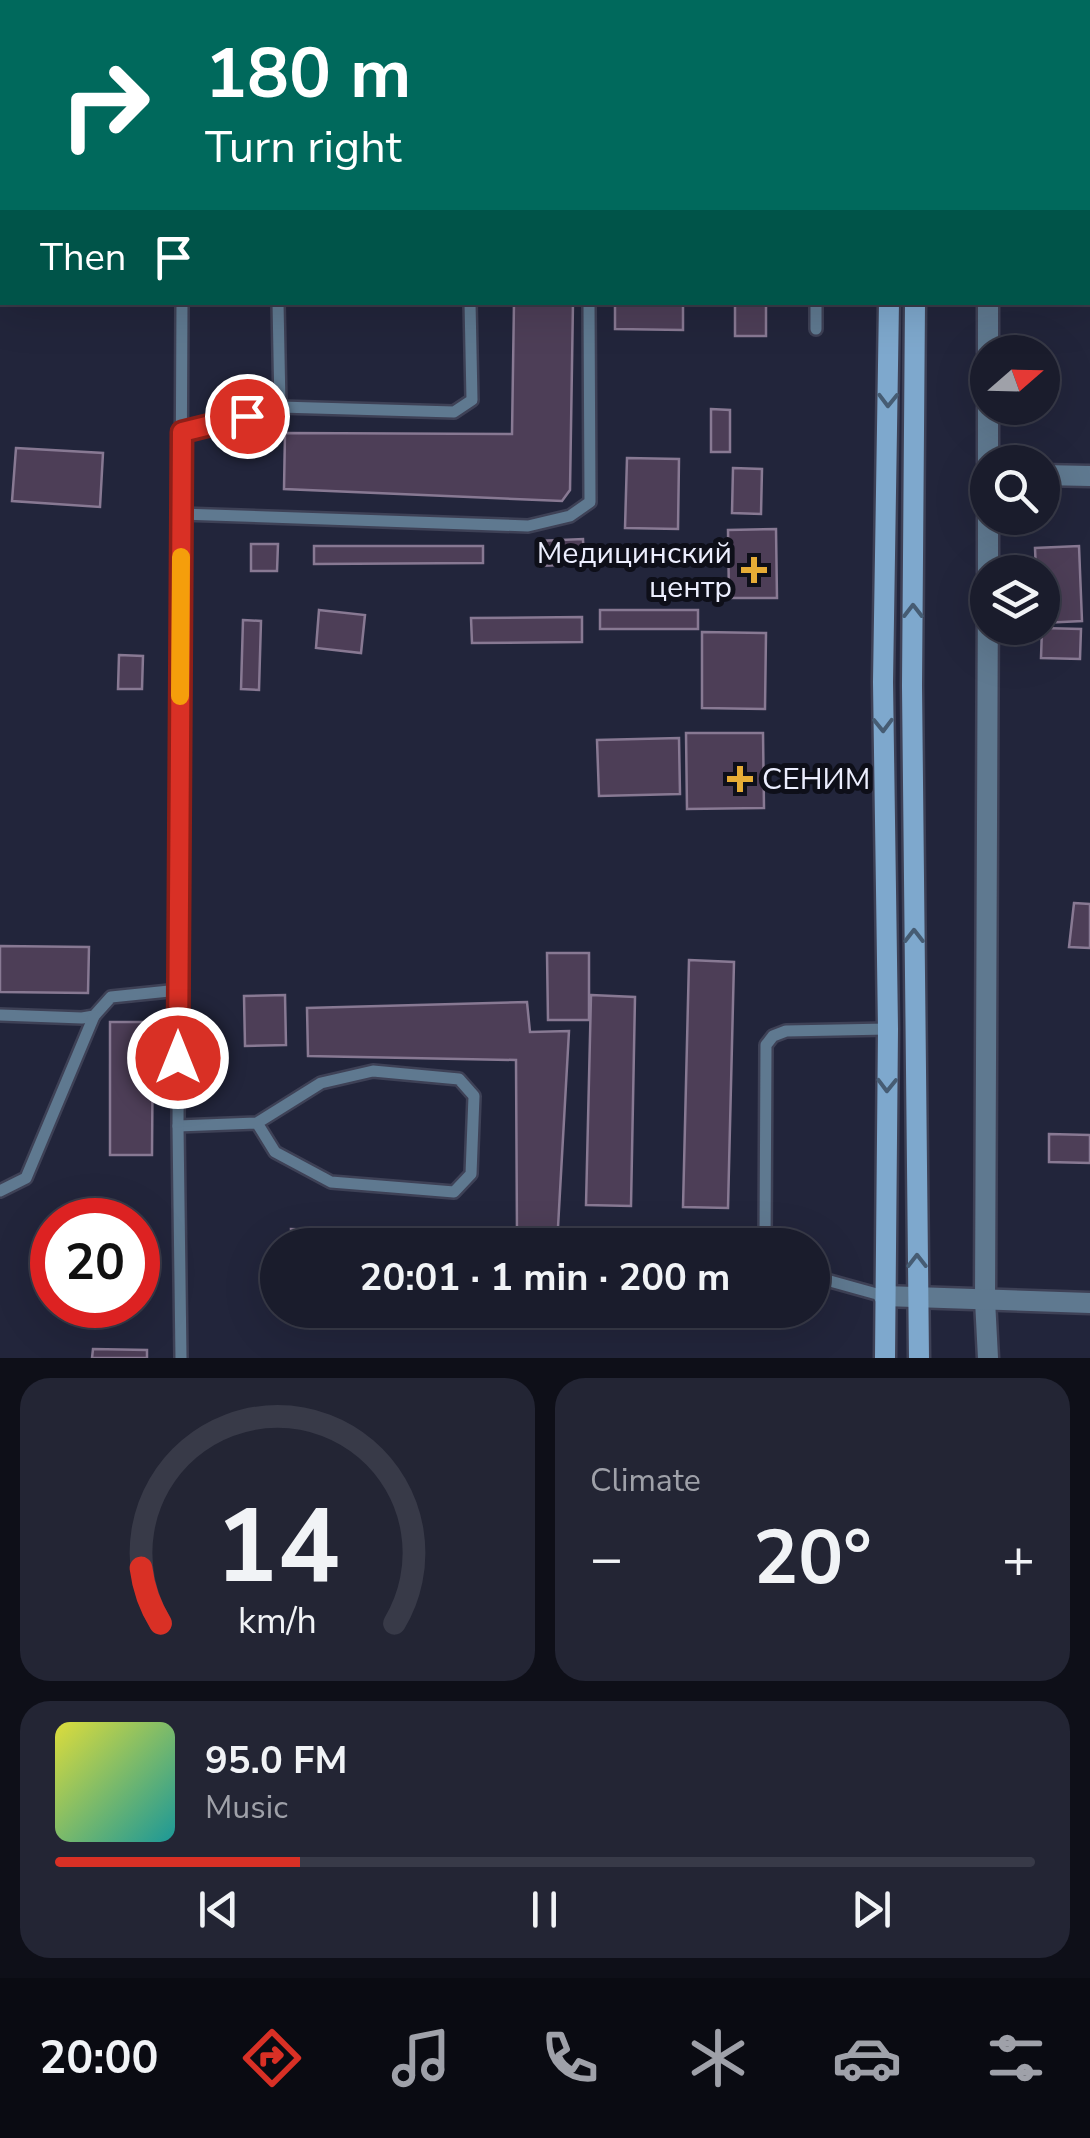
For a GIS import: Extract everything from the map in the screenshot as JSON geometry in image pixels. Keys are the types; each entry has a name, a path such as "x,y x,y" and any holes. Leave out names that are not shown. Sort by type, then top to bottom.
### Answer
{"main road":[{"path":"885,1358 888,1029 882,682 889,305"},
{"path":"914,305 912,686 919,1358"},
{"path":"882,682 912,686"}],"street":[{"path":"988,305 988,335"},
{"path":"1060,475 1090,476"},
{"path":"988,645 988,1358"},
{"path":"884,1296 1090,1303"}],"lane":[{"path":"182,305 178,1126 182,1358"},
{"path":"278,305 280,407"},
{"path":"182,432 280,407 454,412 472,400 470,305"},
{"path":"181,514 528,526 570,516 590,502 589,305"},
{"path":"816,305 816,329"},
{"path":"0,1191 26,1178 94,1016 111,997 179,990"},
{"path":"0,1016 94,1016"},
{"path":"766,1228 766,1045 773,1036 786,1031 888,1029"},
{"path":"178,1126 257,1123 321,1083 372,1070 459,1079 474,1096 470,1174 454,1192 330,1182 276,1152 257,1123"},
{"path":"830,1281 884,1296"}],"building":[{"path":"514,305 573,305 570,490 562,501 284,489 285,433 512,434"},
{"path":"615,305 683,305 683,330 615,329"},
{"path":"735,305 766,305 766,336 735,336"},
{"path":"711,409 730,410 730,452 711,452"},
{"path":"16,448 103,453 100,507 12,501"},
{"path":"627,458 679,459 678,529 625,528"},
{"path":"733,468 762,469 761,514 732,513"},
{"path":"776,529 777,598 729,598 728,530"},
{"path":"583,539 584,564 539,566 538,541"},
{"path":"251,544 278,544 277,571 251,571"},
{"path":"314,546 483,546 483,563 314,564"},
{"path":"1079,546 1082,621 1060,622 1060,555 1035,555 1035,548"},
{"path":"319,610 365,615 361,653 316,648"},
{"path":"600,610 698,610 698,629 600,629"},
{"path":"582,617 582,642 472,643 471,618"},
{"path":"243,620 261,621 259,690 241,689"},
{"path":"1060,628 1081,629 1080,659 1041,658 1041,645 1060,645"},
{"path":"702,632 766,633 765,709 702,708"},
{"path":"119,655 143,656 142,689 118,689"},
{"path":"686,733 763,733 764,808 687,809"},
{"path":"679,738 680,794 599,796 597,740"},
{"path":"1074,903 1090,904 1090,948 1069,947"},
{"path":"0,946 89,947 88,993 0,992"},
{"path":"547,953 589,953 589,1020 548,1020"},
{"path":"689,960 734,962 728,1208 683,1207"},
{"path":"285,995 286,1045 245,1046 244,996"},
{"path":"591,995 635,997 631,1206 586,1205"},
{"path":"527,1002 530,1032 569,1031 558,1228 517,1228 516,1060 308,1056 307,1008"},
{"path":"110,1022 153,1022 152,1155 110,1155"},
{"path":"1049,1134 1090,1135 1090,1163 1049,1162"},
{"path":"93,1349 147,1350 147,1358 92,1358"}],"slow traffic":[{"path":"180,696 181,557"}],"place":[{"name":"Медицинский центр","path":"754,570"},
{"name":"СЕНИМ","path":"740,779"}],"route":[{"path":"178,1058 182,432 247,416"}]}
